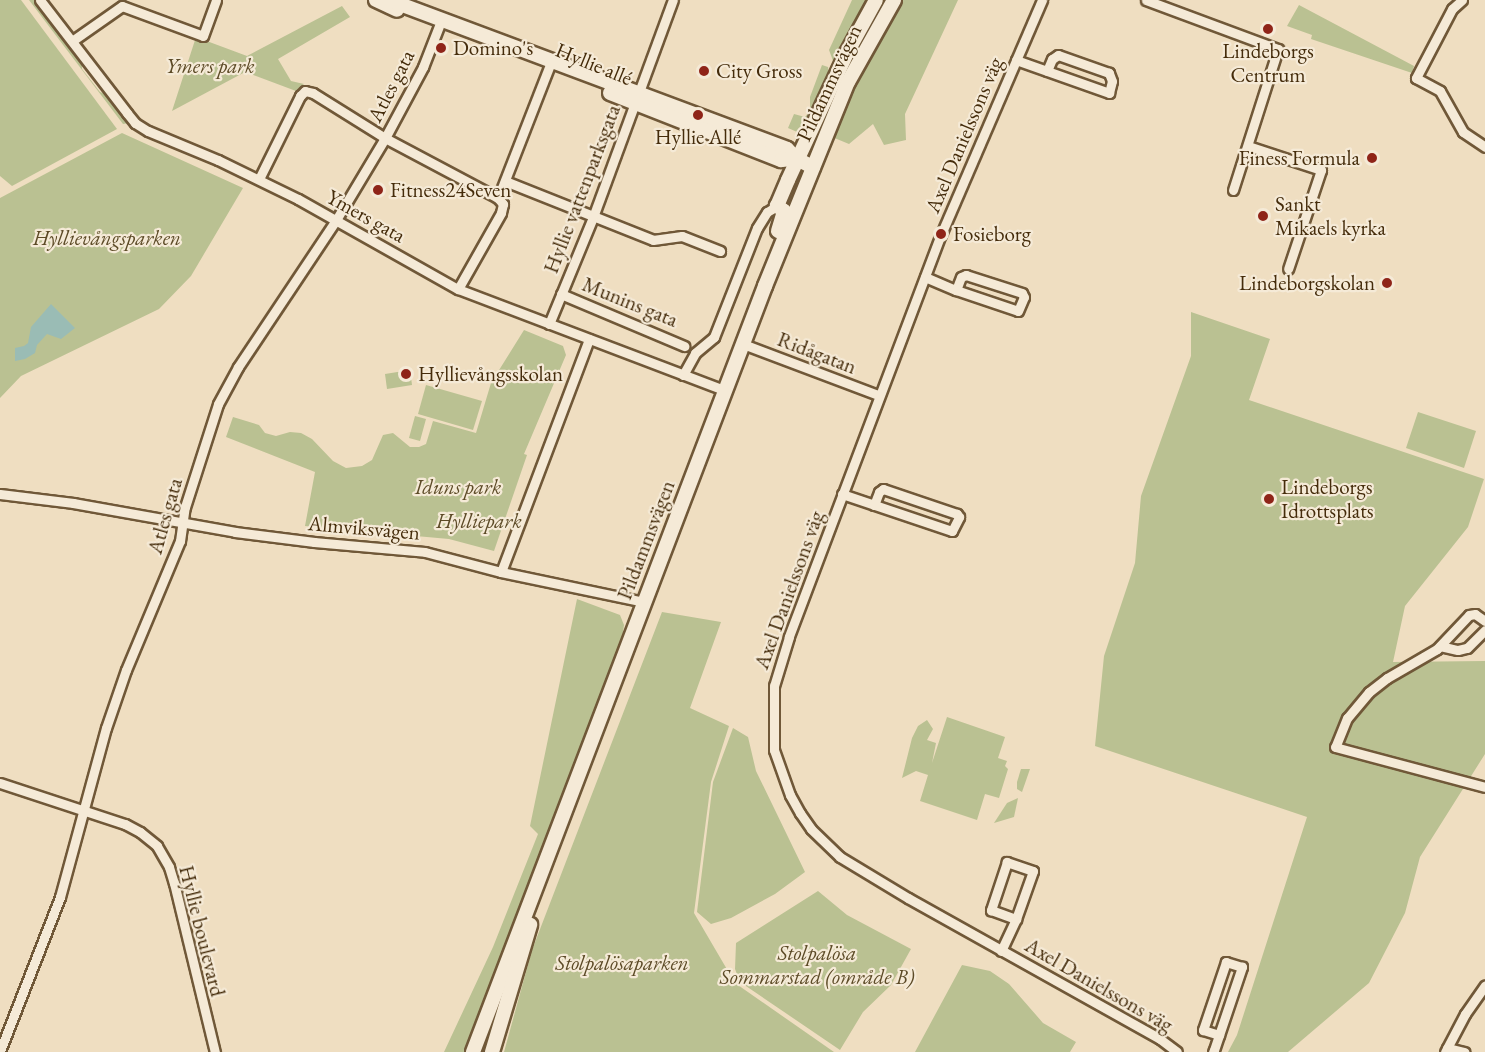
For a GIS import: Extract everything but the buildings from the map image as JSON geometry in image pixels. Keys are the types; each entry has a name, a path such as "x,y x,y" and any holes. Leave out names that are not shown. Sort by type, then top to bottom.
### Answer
{"main road":[{"name":"Hyllie allé","path":"376,0 549,68 787,149 796,159 813,167"},
{"name":"Hyllie allé","path":"389,0 636,99"},
{"name":"Pildammsvägen","path":"765,286 784,212 777,206 796,159 876,0"},
{"name":"Pildammsvägen","path":"473,1052 765,286 848,82 894,0"},
{"name":"Pildammsvägen","path":"492,1052 567,808"}],"street":[{"name":"Ymers gata","path":"40,0 135,123 259,179 458,289 726,391"},
{"path":"72,41 123,3 203,36 216,0"},
{"name":"Axel Danielssons väg","path":"1042,0 965,175 878,395 842,494 776,680 772,727 774,750 790,795 811,829 840,857 1001,951 1072,988 1177,1052"},
{"path":"1146,0 1276,47 1276,60 1233,190"},
{"path":"1461,0 1452,9 1416,78 1440,91 1463,132 1485,147"},
{"name":"Hyllie vattenparksgata","path":"549,324 593,217 671,1"},
{"name":"Atles gata","path":"0,1050 60,897 106,729 126,670 180,541 185,507 224,389 336,220 385,138 423,67 439,26"},
{"path":"1016,60 1047,71 1109,93 1112,81 1109,73 1058,54 1052,59 1047,71"},
{"path":"498,198 549,68"},
{"path":"259,179 300,96 305,91 314,93 385,138 498,198 503,204 501,213 458,289"},
{"path":"1249,142 1321,170 1288,269"},
{"path":"505,182 653,240 682,236 720,251"},
{"path":"683,375 695,353 714,337 757,228 767,212 777,206"},
{"path":"925,277 956,290 1018,311 1024,297 1022,293 966,275 961,277 956,290"},
{"name":"Munins gata","path":"561,294 684,345"},
{"path":"501,572 589,339"},
{"name":"Ridågatan","path":"744,344 878,395"},
{"path":"842,494 874,505 952,531 959,517 957,514 883,489 879,492 874,505"},
{"name":"Almviksvägen","path":"0,494 73,503 183,523 314,542 425,552 501,572 645,602"},
{"path":"1485,621 1474,614 1469,615 1440,646 1368,692 1347,718 1335,747 1485,787"},
{"path":"1440,646 1458,650 1467,648 1485,630"},
{"name":"Hyllie boulevard","path":"0,783 83,810 140,832 163,854 174,883 215,1052"},
{"path":"1001,951 1016,919 1033,871 1007,862 991,910 1016,919"},
{"path":"1213,1052 1219,1035 1242,968 1226,962 1203,1029 1219,1035"},
{"path":"1465,1052 1446,1050 1465,1014 1485,986"}],"green space":[{"path":"0,0 21,0 117,129 12,186 0,176"},
{"path":"29,0 34,0 82,62 82,69 129,123 123,124"},
{"path":"852,0 868,0 835,66 829,50"},
{"path":"896,0 958,0 905,114 906,140 884,145 873,124 849,144 832,137 854,84"},
{"path":"1299,5 1414,66 1412,73 1311,39 1312,35 1287,26"},
{"name":"Ymers park","path":"342,6 350,17 278,59 291,81 304,84 296,91 245,72 172,111 196,37 247,56"},
{"path":"822,65 828,67 829,76 804,135 788,128 794,114 805,117 810,111 810,97"},
{"name":"Hyllievångsparken","path":"122,133 243,188 191,276 159,309 21,376 0,398 0,198"},
{"path":"1191,312 1270,339 1249,400 1484,479 1468,527 1405,606 1393,662 1485,661 1485,754 1420,857 1405,913 1369,983 1288,1052 1228,1052 1237,1035 1307,817 1095,746 1104,656 1135,563 1141,496 1191,356"},
{"name":"Iduns park","path":"524,330 563,346 566,355 524,454 527,455 494,551 449,539 305,526 315,472 226,437 233,417 259,425 265,433 276,436 290,432 301,433 312,439 333,461 346,468 362,466 372,460 383,435 393,433 410,447 426,444 433,421 476,433 491,383"},
{"path":"410,370 412,385 387,389 385,374"},
{"path":"426,385 482,401 473,430 418,414"},
{"path":"1418,412 1476,431 1464,468 1406,448"},
{"path":"415,416 426,419 420,441 409,438"},
{"path":"577,599 620,615 624,625 621,647 468,1052 444,1052 493,947 538,834 530,826"},
{"name":"Stolpalösaparken","path":"662,612 721,622 690,708 729,726 711,782 694,913 735,983 834,1052 504,1052 532,950"},
{"path":"947,717 1005,737 998,758 1007,761 1005,766 1008,769 999,798 985,794 977,820 920,801 928,775 916,771 902,778 912,738 918,726 927,720 933,729 927,740 936,743 932,763"},
{"path":"733,728 748,737 756,771 805,872 775,894 731,918 711,924 697,912 713,782"},
{"path":"1021,769 1030,769 1022,792 1017,789"},
{"path":"1018,798 1014,817 994,823 1007,803"},
{"name":"Stolpalösa Sommarstad (område B)","path":"818,891 847,915 911,949 891,985 863,1012 840,1050 740,982 735,969 736,943"},
{"path":"962,965 990,971 1009,984 1043,1023 1076,1042 1070,1052 915,1052"}],"water":[{"path":"51,304 75,328 61,339 47,334 37,345 35,353 25,359 15,361 15,348 28,343 31,327"}],"place":[{"name":"Lindeborgs Centrum","path":"1268,29"},
{"name":"Domino's","path":"441,48"},
{"name":"City Gross","path":"704,71"},
{"name":"Hyllie Allé","path":"698,115"},
{"name":"Finess Formula","path":"1372,158"},
{"name":"Fitness24Seven","path":"378,190"},
{"name":"Sankt Mikaels kyrka","path":"1263,216"},
{"name":"Fosieborg","path":"941,234"},
{"name":"Lindeborgskolan","path":"1387,283"},
{"name":"Hyllievångsskolan","path":"406,374"},
{"name":"Lindeborgs Idrottsplats","path":"1269,499"}],"park label":[{"name":"Hylliepark","path":"479,521"}]}
